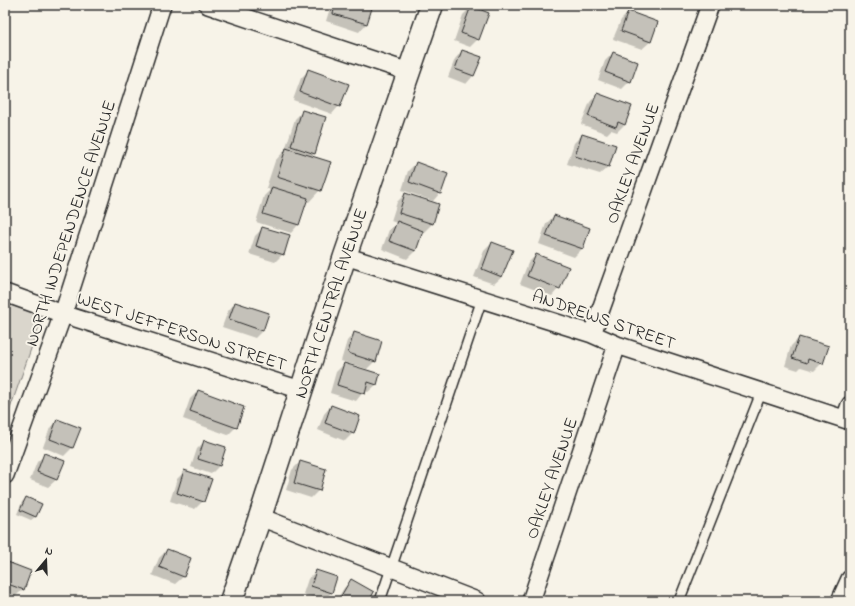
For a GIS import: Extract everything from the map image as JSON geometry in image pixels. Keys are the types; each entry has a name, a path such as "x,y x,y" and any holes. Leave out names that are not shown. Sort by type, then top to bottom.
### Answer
{"main road":[{"name":"NORTH CENTRAL AVENUE","path":"231,601 302,390 345,256 432,5"}],"street":[{"name":"NORTH INDEPENDENCE AVENUE","path":"5,475 62,314 162,5"},
{"path":"208,5 409,72"},
{"name":"OAKLEY AVENUE","path":"592,334 710,5"},
{"name":"ANDREWS STREET","path":"345,256 592,334 617,345 761,393 848,415"},
{"name":"WEST JEFFERSON STREET","path":"5,293 62,314 302,390"},
{"name":"OAKLEY AVENUE","path":"531,601 617,345"},
{"path":"260,517 477,601"},
{"path":"840,601 850,579"}],"lane":[{"path":"380,601 482,299"},
{"path":"679,601 761,393"}],"shaded area":[{"path":"5,303 31,312 38,318 39,326 5,423"}],"building":[{"path":"335,5 373,5 367,24 333,14"},
{"path":"471,6 489,13 479,40 461,33"},
{"path":"628,11 658,22 651,42 621,31"},
{"path":"462,50 482,57 474,76 455,69"},
{"path":"613,52 638,62 631,82 605,72"},
{"path":"308,69 349,84 340,107 300,92"},
{"path":"597,93 632,106 625,125 618,122 616,127 588,116"},
{"path":"302,110 326,117 315,154 291,146"},
{"path":"582,134 616,145 609,167 575,156"},
{"path":"286,148 331,162 321,191 277,177"},
{"path":"416,162 448,174 441,194 409,182"},
{"path":"272,187 308,198 299,225 263,214"},
{"path":"405,193 439,204 433,224 399,213"},
{"path":"554,215 590,228 583,249 546,236"},
{"path":"397,221 423,231 416,251 389,241"},
{"path":"262,227 290,235 284,255 256,246"},
{"path":"492,242 513,250 502,277 482,269"},
{"path":"536,254 569,267 560,289 527,276"},
{"path":"235,302 269,313 263,331 229,319"},
{"path":"354,332 382,341 376,362 348,353"},
{"path":"799,337 829,346 823,364 808,359 807,363 792,358"},
{"path":"344,363 380,374 377,385 368,382 365,394 337,385"},
{"path":"198,390 244,407 237,428 190,411"},
{"path":"331,405 360,416 354,434 325,423"},
{"path":"57,419 81,428 73,448 50,439"},
{"path":"204,440 226,447 220,466 198,459"},
{"path":"44,453 65,461 57,480 37,472"},
{"path":"300,461 326,469 320,491 294,483"},
{"path":"184,470 212,479 204,502 177,493"},
{"path":"26,497 42,504 36,517 20,510"},
{"path":"167,549 191,558 184,577 159,567"},
{"path":"5,561 31,571 24,590 5,583"},
{"path":"316,570 337,577 332,593 311,586"},
{"path":"351,579 374,592 369,601 338,601"}]}
